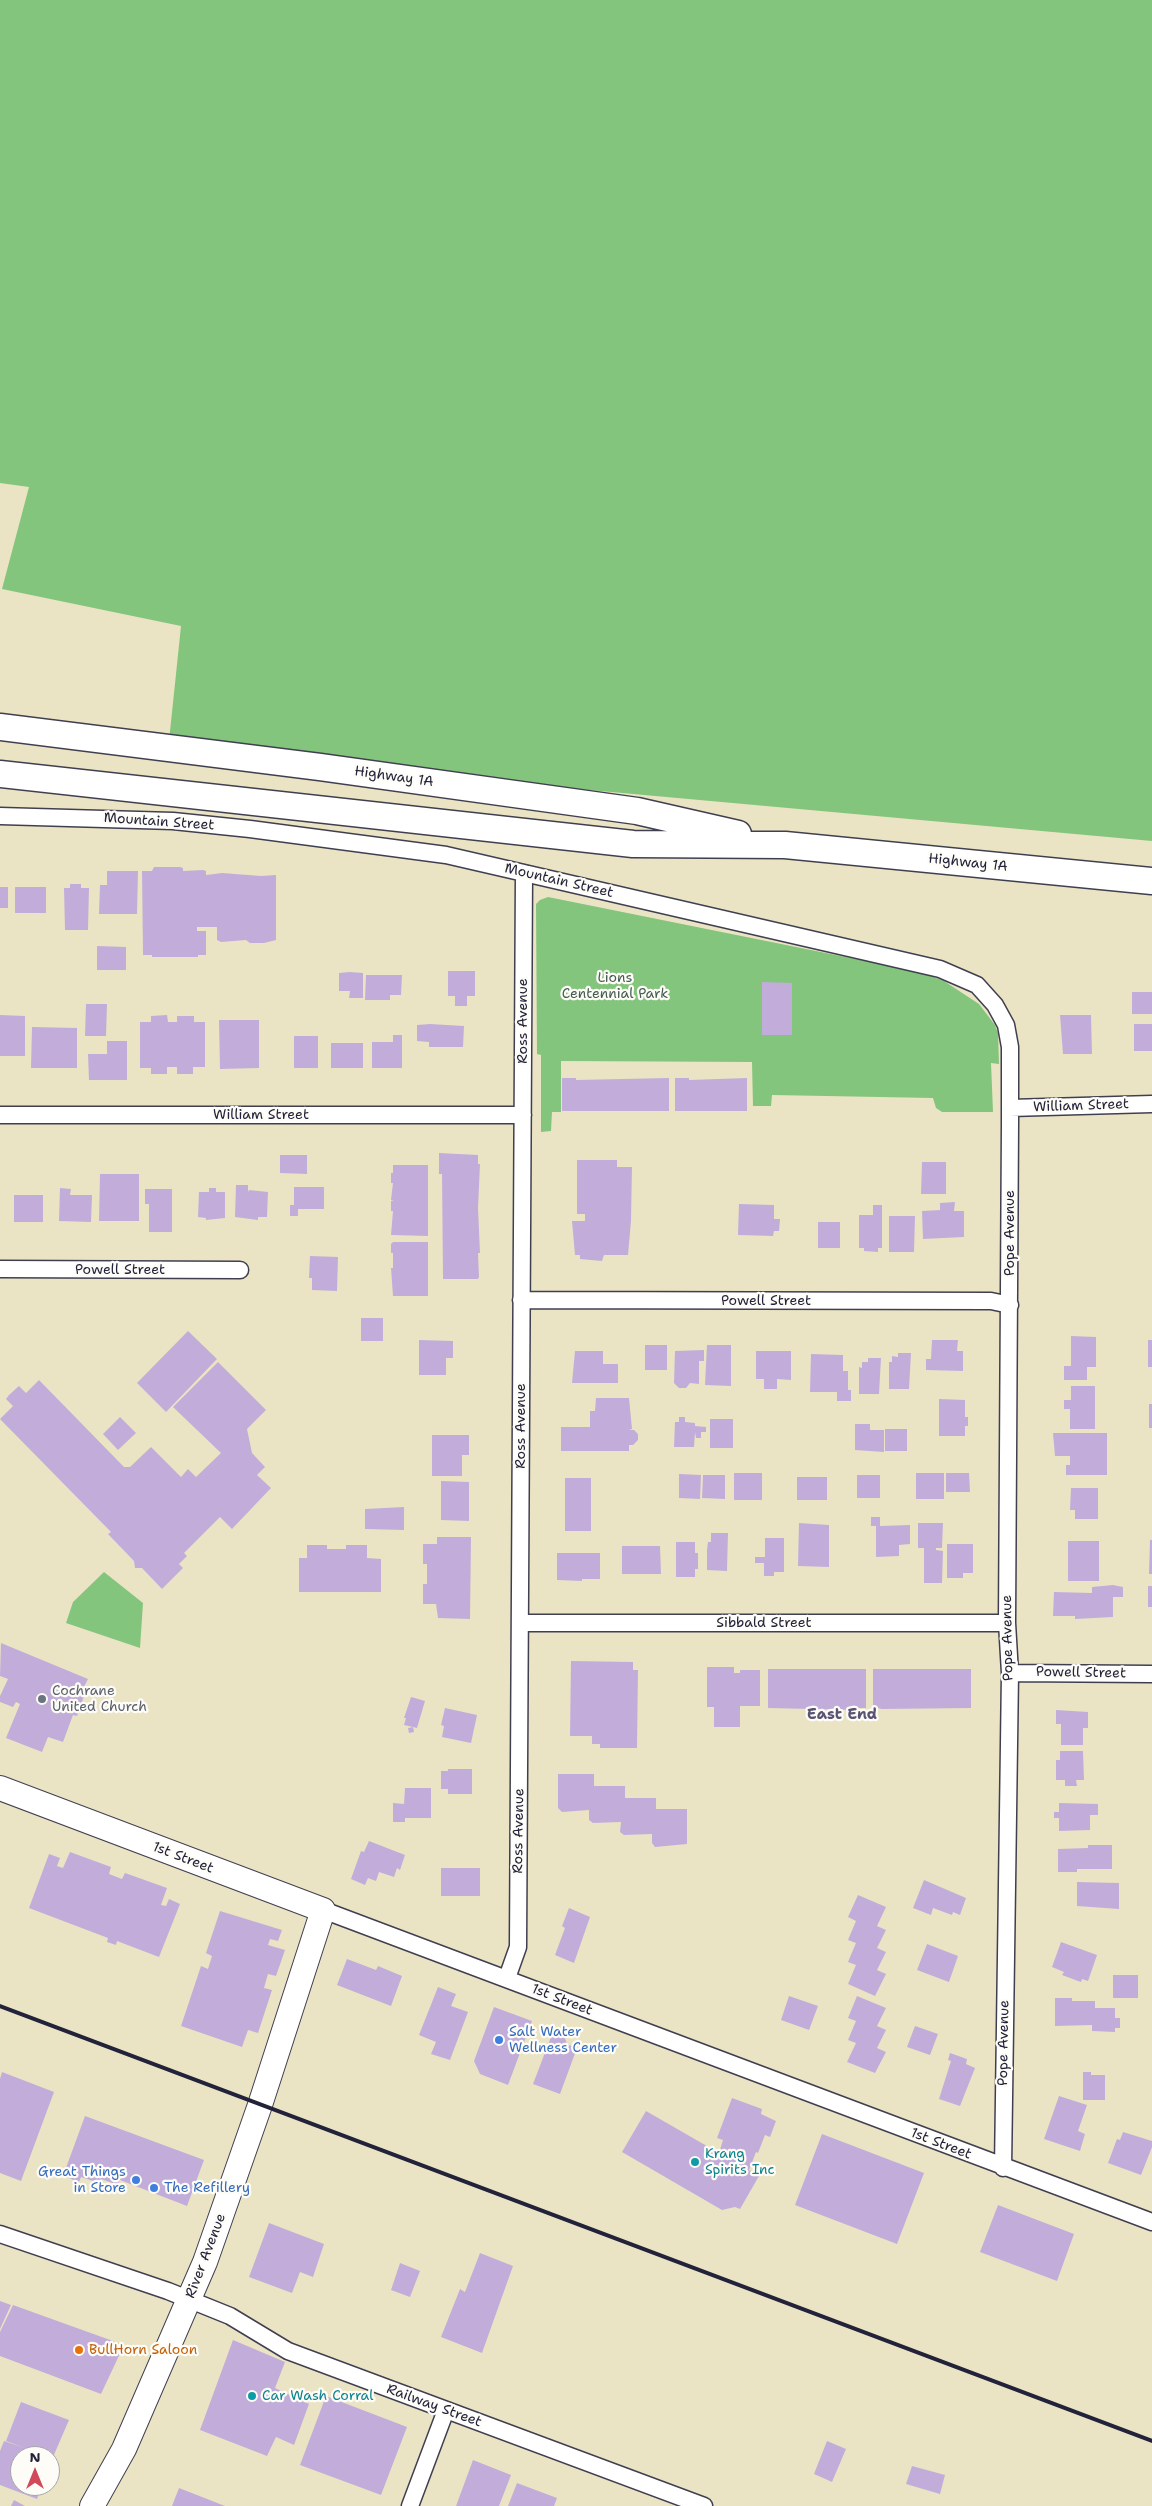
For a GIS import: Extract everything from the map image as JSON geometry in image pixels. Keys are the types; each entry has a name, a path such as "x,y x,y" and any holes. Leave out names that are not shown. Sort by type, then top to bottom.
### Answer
{"main road":[{"name":"Highway 1A","path":"0,727 320,767 637,811 785,845"},
{"name":"Highway 1A","path":"0,774 632,844 785,845 1152,881"}],"street":[{"name":"Mountain Street","path":"0,816 132,819 230,827 407,849 524,873 940,969 977,985 995,1005 1006,1025 1010,1047 1010,1108"},
{"name":"Ross Avenue","path":"507,1978 518,1947 524,873"},
{"name":"William Street","path":"1010,1108 1152,1104"},
{"name":"Pope Avenue","path":"1003,2168 1010,1672 1007,1623 1010,1108"},
{"name":"William Street","path":"0,1115 523,1115"},
{"name":"Powell Street","path":"0,1269 240,1270"},
{"name":"Powell Street","path":"521,1300 991,1301 1010,1305"},
{"name":"Sibbald Street","path":"521,1623 1007,1623"},
{"name":"Powell Street","path":"1010,1672 1152,1674"},
{"name":"1st Street","path":"0,1788 507,1978 1003,2168 1152,2222"},
{"name":"River Avenue","path":"92,2506 124,2449 189,2301 246,2147 323,1910"},
{"name":"Railway Street","path":"0,2234 168,2291 230,2316 288,2351 704,2506"},
{"path":"410,2506 446,2410"}],"green space":[{"path":"0,0 1152,0 1152,841 545,786 169,741 181,626 2,589 29,487 0,483"},
{"name":"Lions Centennial Park","path":"548,897 920,972 944,981 979,1004 995,1025 998,1033 999,1064 991,1063 993,1112 942,1112 936,1108 933,1098 772,1095 771,1106 753,1106 752,1062 561,1061 561,1112 552,1112 551,1131 541,1132 541,1055 537,1054 536,904"},
{"path":"104,1572 143,1603 140,1648 66,1623 73,1602"}],"building":[{"path":"154,867 180,867 183,868 183,871 203,870 206,871 206,875 222,873 261,876 276,875 276,940 264,943 250,943 246,940 221,942 217,940 217,927 197,927 197,931 206,931 206,955 198,955 198,957 152,957 152,955 143,955 142,871 152,871"},
{"path":"107,871 138,871 137,914 99,914 100,885 107,885"},
{"path":"70,884 81,884 81,888 89,888 88,930 65,930 64,888 70,888"},
{"path":"0,887 8,887 8,908 0,908"},
{"path":"15,887 46,887 46,913 15,913"},
{"path":"97,946 126,947 126,970 97,970"},
{"path":"448,971 475,971 475,996 467,996 467,1006 455,1006 455,996 448,996"},
{"path":"339,973 363,973 363,998 349,998 350,991 339,991"},
{"path":"366,975 402,975 401,995 390,995 390,1000 365,1000"},
{"path":"762,982 792,983 792,1035 762,1035"},
{"path":"1132,992 1152,992 1152,1014 1132,1014"},
{"path":"86,1004 107,1004 106,1036 85,1036"},
{"path":"0,1015 25,1016 25,1056 0,1056"},
{"path":"167,1015 168,1022 177,1022 177,1016 194,1016 194,1022 205,1022 205,1067 193,1067 193,1074 177,1074 177,1067 167,1067 167,1074 151,1074 151,1068 140,1068 140,1022 151,1022 151,1016"},
{"path":"1060,1015 1091,1015 1092,1054 1063,1054"},
{"path":"219,1020 259,1020 259,1068 220,1069"},
{"path":"1134,1024 1152,1024 1152,1051 1134,1051"},
{"path":"417,1025 464,1026 463,1047 429,1047 429,1042 417,1041"},
{"path":"32,1027 77,1028 77,1068 31,1068"},
{"path":"393,1035 402,1035 402,1068 372,1068 372,1042 393,1042"},
{"path":"294,1036 318,1036 318,1068 294,1068"},
{"path":"107,1041 127,1041 127,1080 89,1080 88,1054 107,1054"},
{"path":"331,1043 363,1043 363,1068 331,1068"},
{"path":"562,1078 576,1078 576,1080 669,1078 669,1111 562,1111"},
{"path":"675,1078 689,1078 689,1080 747,1078 747,1111 675,1111"},
{"path":"439,1153 478,1155 478,1164 480,1164 478,1208 480,1253 478,1253 478,1279 443,1279 442,1174 439,1174"},
{"path":"280,1155 307,1155 307,1174 280,1173"},
{"path":"577,1160 617,1160 617,1167 632,1167 628,1255 604,1255 602,1261 580,1259 580,1255 575,1255 572,1221 585,1221 585,1214 577,1214"},
{"path":"922,1162 946,1162 946,1194 921,1194"},
{"path":"393,1165 428,1165 428,1236 391,1235 393,1211 391,1211 391,1201 394,1201 391,1200 393,1183 391,1183 391,1173 393,1173"},
{"path":"100,1174 139,1174 139,1221 99,1221"},
{"path":"236,1185 248,1185 248,1192 249,1190 268,1192 267,1217 258,1217 258,1220 235,1217"},
{"path":"294,1187 324,1187 324,1209 298,1209 298,1216 290,1216 290,1205 294,1205"},
{"path":"60,1188 71,1189 70,1195 92,1195 91,1222 59,1221"},
{"path":"209,1188 216,1188 216,1192 225,1192 225,1218 206,1220 206,1218 198,1217 199,1192 209,1192"},
{"path":"145,1189 172,1189 172,1232 149,1232 149,1204 145,1204"},
{"path":"14,1195 43,1195 43,1222 14,1222"},
{"path":"955,1202 954,1211 964,1211 964,1237 923,1239 922,1211 940,1210 940,1203"},
{"path":"739,1204 774,1205 774,1219 780,1219 779,1231 774,1231 773,1236 738,1235"},
{"path":"873,1205 882,1205 882,1248 878,1248 878,1252 864,1251 864,1248 859,1248 859,1215 873,1215"},
{"path":"889,1216 915,1216 914,1252 889,1252"},
{"path":"818,1222 840,1222 840,1248 818,1248"},
{"path":"393,1242 428,1242 428,1296 393,1296 391,1268 393,1268 393,1253 391,1253 391,1244"},
{"path":"310,1256 338,1257 337,1291 312,1290 312,1278 309,1278"},
{"path":"361,1318 383,1318 383,1341 361,1341"},
{"path":"188,1331 217,1359 166,1412 137,1383"},
{"path":"1071,1336 1096,1337 1096,1367 1087,1367 1087,1380 1064,1380 1064,1366 1071,1366"},
{"path":"419,1340 453,1341 453,1358 446,1358 446,1375 419,1375"},
{"path":"932,1340 958,1340 957,1351 963,1351 963,1371 926,1370 926,1359 931,1359"},
{"path":"1148,1340 1152,1340 1152,1367 1148,1367"},
{"path":"645,1345 667,1345 667,1370 645,1370"},
{"path":"707,1345 731,1345 731,1386 705,1385"},
{"path":"704,1350 704,1361 699,1361 699,1384 690,1383 686,1388 679,1388 674,1383 675,1351"},
{"path":"575,1351 603,1351 603,1364 618,1364 618,1383 572,1383"},
{"path":"756,1351 791,1351 791,1380 777,1379 777,1389 764,1389 764,1379 756,1379"},
{"path":"898,1353 911,1353 909,1389 889,1389 889,1362 892,1362 892,1356 898,1357"},
{"path":"811,1354 843,1355 843,1371 848,1371 848,1390 851,1390 851,1401 837,1401 837,1392 810,1392"},
{"path":"868,1358 881,1358 879,1394 859,1394 859,1367 862,1368 862,1362 868,1362"},
{"path":"218,1362 266,1410 247,1429 252,1453 265,1467 257,1475 271,1488 232,1529 220,1517 184,1553 187,1556 179,1564 183,1568 162,1589 142,1568 135,1568 134,1561 108,1534 111,1532 0,1419 13,1406 6,1399 9,1395 19,1386 26,1393 39,1380 124,1467 130,1467 151,1447 181,1477 188,1469 196,1477 221,1453 173,1407"},
{"path":"1071,1386 1095,1386 1095,1429 1070,1429 1070,1409 1064,1409 1064,1400 1071,1400"},
{"path":"596,1398 629,1398 632,1429 629,1430 634,1430 638,1434 638,1440 633,1445 629,1445 629,1451 561,1451 561,1427 590,1427 590,1411 595,1411"},
{"path":"939,1399 965,1400 965,1417 968,1417 968,1426 965,1426 965,1436 939,1436"},
{"path":"1149,1404 1152,1404 1152,1428 1149,1428"},
{"path":"120,1417 136,1433 118,1450 103,1434"},
{"path":"679,1417 685,1417 685,1422 695,1423 695,1426 706,1427 706,1432 701,1432 701,1438 696,1438 695,1432 694,1447 674,1447 675,1422 679,1422"},
{"path":"710,1419 733,1419 733,1448 710,1448"},
{"path":"855,1424 870,1424 870,1430 884,1430 884,1452 855,1450"},
{"path":"885,1429 907,1429 907,1451 885,1451"},
{"path":"1053,1433 1107,1433 1107,1475 1066,1475 1066,1465 1070,1465 1070,1456 1055,1456"},
{"path":"432,1435 469,1435 469,1455 462,1455 462,1476 432,1476"},
{"path":"734,1473 762,1473 762,1500 734,1500"},
{"path":"916,1473 944,1473 944,1499 916,1499"},
{"path":"946,1473 969,1473 970,1492 946,1492"},
{"path":"679,1474 701,1475 700,1499 679,1498"},
{"path":"703,1475 725,1475 725,1499 702,1498"},
{"path":"857,1475 880,1475 880,1498 857,1498"},
{"path":"797,1477 827,1477 827,1500 797,1500"},
{"path":"565,1478 591,1478 591,1531 565,1531"},
{"path":"441,1481 469,1482 469,1521 441,1520"},
{"path":"1071,1488 1098,1488 1098,1519 1075,1519 1075,1510 1070,1510"},
{"path":"404,1507 404,1530 365,1529 365,1509"},
{"path":"871,1517 880,1517 880,1526 910,1525 910,1544 899,1545 899,1556 876,1557 876,1526 871,1526"},
{"path":"799,1523 829,1525 829,1567 798,1566"},
{"path":"918,1523 943,1523 942,1548 936,1548 936,1550 943,1551 942,1583 924,1583 924,1548 918,1548"},
{"path":"711,1533 728,1533 727,1571 707,1570 707,1550 708,1542 711,1542"},
{"path":"437,1537 471,1537 470,1619 438,1618 436,1604 423,1604 423,1584 427,1584 427,1564 423,1564 423,1544 437,1544"},
{"path":"765,1538 784,1538 784,1572 774,1572 774,1576 764,1576 764,1563 755,1563 755,1557 765,1557"},
{"path":"1150,1540 1152,1540 1152,1574 1149,1574"},
{"path":"1068,1541 1099,1541 1099,1581 1068,1581"},
{"path":"676,1542 695,1542 695,1553 698,1553 698,1569 695,1569 695,1577 676,1577"},
{"path":"947,1544 973,1544 973,1573 963,1573 963,1578 947,1578"},
{"path":"307,1545 327,1545 327,1549 346,1549 346,1545 367,1545 367,1558 381,1559 381,1592 299,1592 299,1558 307,1558"},
{"path":"622,1546 660,1546 661,1574 622,1574"},
{"path":"557,1553 600,1553 600,1579 582,1579 582,1581 557,1580"},
{"path":"1113,1585 1123,1587 1123,1597 1113,1597 1113,1617 1075,1619 1075,1616 1053,1616 1054,1592 1092,1593 1092,1587"},
{"path":"1148,1586 1152,1586 1152,1607 1148,1607"},
{"name":"Cochrane United Church","path":"1,1643 88,1679 80,1695 84,1696 77,1716 73,1715 63,1742 48,1737 42,1752 6,1738 20,1704 16,1702 13,1707 0,1702 0,1696 8,1679 0,1676"},
{"path":"571,1661 633,1662 633,1670 638,1670 637,1748 600,1748 600,1744 592,1744 592,1736 570,1736"},
{"path":"707,1667 734,1667 734,1673 740,1673 740,1670 760,1670 760,1706 740,1706 740,1727 714,1727 714,1707 707,1707"},
{"path":"768,1669 866,1669 866,1708 857,1708 857,1710 768,1708"},
{"path":"873,1669 971,1669 971,1708 882,1709 873,1707"},
{"path":"411,1697 425,1701 417,1728 404,1725 406,1718 404,1718"},
{"path":"445,1708 477,1715 471,1743 442,1737 444,1726 441,1725"},
{"path":"1056,1710 1088,1712 1088,1728 1083,1728 1083,1745 1061,1745 1061,1724 1056,1724"},
{"path":"413,1727 414,1732 409,1733 408,1728"},
{"path":"1060,1751 1083,1751 1084,1780 1076,1780 1077,1786 1065,1786 1065,1780 1056,1780 1056,1760 1060,1760"},
{"path":"448,1769 472,1769 472,1794 448,1794 448,1789 441,1789 441,1771 448,1771"},
{"path":"558,1774 594,1774 594,1786 625,1786 625,1798 656,1798 656,1809 687,1809 687,1844 655,1847 652,1843 652,1834 624,1835 620,1832 621,1822 593,1823 589,1820 589,1810 562,1812 558,1808"},
{"path":"405,1788 431,1788 431,1818 405,1818 405,1822 393,1822 393,1803 404,1804"},
{"path":"1059,1803 1098,1804 1098,1815 1090,1815 1090,1830 1059,1831 1059,1818 1054,1818 1054,1812 1059,1812"},
{"path":"369,1841 405,1855 400,1870 397,1868 394,1877 379,1872 376,1881 368,1878 365,1885 351,1879 361,1851 364,1852"},
{"path":"1088,1845 1112,1845 1112,1869 1077,1869 1077,1872 1058,1872 1058,1849 1088,1848"},
{"path":"70,1852 111,1867 109,1874 122,1879 125,1873 167,1888 161,1905 166,1906 169,1899 180,1904 159,1957 117,1941 116,1945 107,1942 108,1938 29,1908 49,1854 60,1858 57,1866 63,1868"},
{"path":"441,1868 480,1868 480,1896 441,1896"},
{"path":"924,1880 966,1898 960,1915 953,1912 952,1915 933,1908 931,1915 913,1908"},
{"path":"1077,1882 1119,1883 1119,1909 1077,1906"},
{"path":"858,1895 886,1907 877,1926 886,1930 877,1948 886,1952 877,1970 886,1974 875,1996 848,1984 856,1965 848,1962 856,1943 848,1940 856,1921 848,1917"},
{"path":"569,1908 590,1917 574,1963 555,1955 565,1928 562,1926"},
{"path":"220,1911 282,1930 278,1941 270,1939 268,1945 285,1950 276,1976 268,1974 264,1988 272,1990 258,2033 248,2030 242,2047 181,2026 201,1966 208,1969 212,1956 206,1953"},
{"path":"1061,1942 1097,1955 1088,1981 1082,1979 1081,1982 1062,1975 1064,1972 1052,1967"},
{"path":"927,1944 958,1956 949,1982 917,1970"},
{"path":"347,1959 376,1970 378,1966 402,1976 391,2006 337,1985"},
{"path":"1113,1975 1138,1975 1138,1998 1113,1998"},
{"path":"438,1987 456,1994 451,2006 468,2012 450,2060 431,2054 436,2042 419,2035"},
{"path":"789,1996 818,2006 809,2030 781,2020"},
{"path":"857,1996 886,2008 877,2026 886,2030 877,2048 886,2052 875,2073 847,2062 856,2043 848,2040 856,2021 848,2018"},
{"path":"1055,1998 1072,1998 1072,2001 1095,2001 1095,2008 1115,2008 1115,2018 1120,2018 1120,2028 1115,2028 1115,2032 1092,2031 1092,2025 1055,2026"},
{"path":"494,2007 532,2021 508,2085 480,2074 474,2061"},
{"path":"915,2026 938,2034 930,2055 907,2047"},
{"path":"557,2033 564,2035 567,2044 577,2048 560,2094 533,2084 551,2037"},
{"path":"950,2053 967,2059 966,2064 975,2068 960,2106 939,2099 951,2061 948,2060"},
{"path":"2,2072 54,2092 21,2181 0,2173 0,2079"},
{"path":"1083,2072 1091,2072 1091,2075 1105,2075 1105,2100 1083,2100"},
{"path":"1059,2096 1087,2105 1078,2131 1085,2134 1080,2151 1044,2139"},
{"name":"Krang Spirits Inc","path":"732,2098 762,2109 761,2114 776,2121 770,2137 765,2135 758,2153 756,2152 749,2170 759,2176 740,2209 735,2207 722,2210 622,2152 646,2111 719,2153 723,2140 717,2138"},
{"path":"85,2116 204,2160 187,2206 120,2180 118,2185 101,2179 99,2183 81,2177 79,2182 63,2176"},
{"path":"1123,2132 1152,2141 1152,2147 1141,2175 1108,2163 1117,2139 1120,2140"},
{"path":"822,2134 924,2173 897,2244 795,2205"},
{"path":"998,2205 1074,2234 1057,2281 980,2252"},
{"path":"269,2223 324,2244 313,2277 300,2272 292,2293 249,2277"},
{"path":"480,2253 513,2266 482,2353 441,2337 460,2289 465,2292"},
{"path":"400,2263 420,2271 410,2297 391,2290"},
{"path":"0,2301 11,2305 0,2329"},
{"path":"13,2305 124,2345 101,2394 0,2356 0,2332"},
{"name":"Car Wash Corral","path":"233,2340 285,2362 275,2388 309,2404 294,2445 276,2437 267,2456 200,2430"},
{"path":"326,2396 407,2427 381,2495 300,2465"},
{"path":"21,2402 69,2420 58,2446 20,2446 6,2441"},
{"path":"4,2441 19,2446 10,2446 10,2489 0,2485 0,2451"},
{"path":"827,2441 846,2449 832,2482 814,2474"},
{"path":"473,2460 511,2475 499,2506 456,2506"},
{"path":"912,2466 945,2475 940,2494 906,2484"},
{"path":"517,2483 557,2498 554,2506 508,2506"},
{"path":"179,2488 225,2506 172,2506"},
{"path":"14,2500 25,2506 11,2506"}],"railway":[{"path":"0,2006 1152,2441"}],"place":[{"name":"Cochrane United Church","path":"42,1699"},
{"name":"Salt Water Wellness Center","path":"499,2040"},
{"name":"Krang Spirits Inc","path":"695,2162"},
{"name":"Great Things in Store","path":"136,2180"},
{"name":"The Refillery","path":"154,2188"},
{"name":"BullHorn Saloon","path":"79,2350"},
{"name":"Car Wash Corral","path":"252,2396"}],"district":[{"name":"East End","path":"842,1715"}]}
